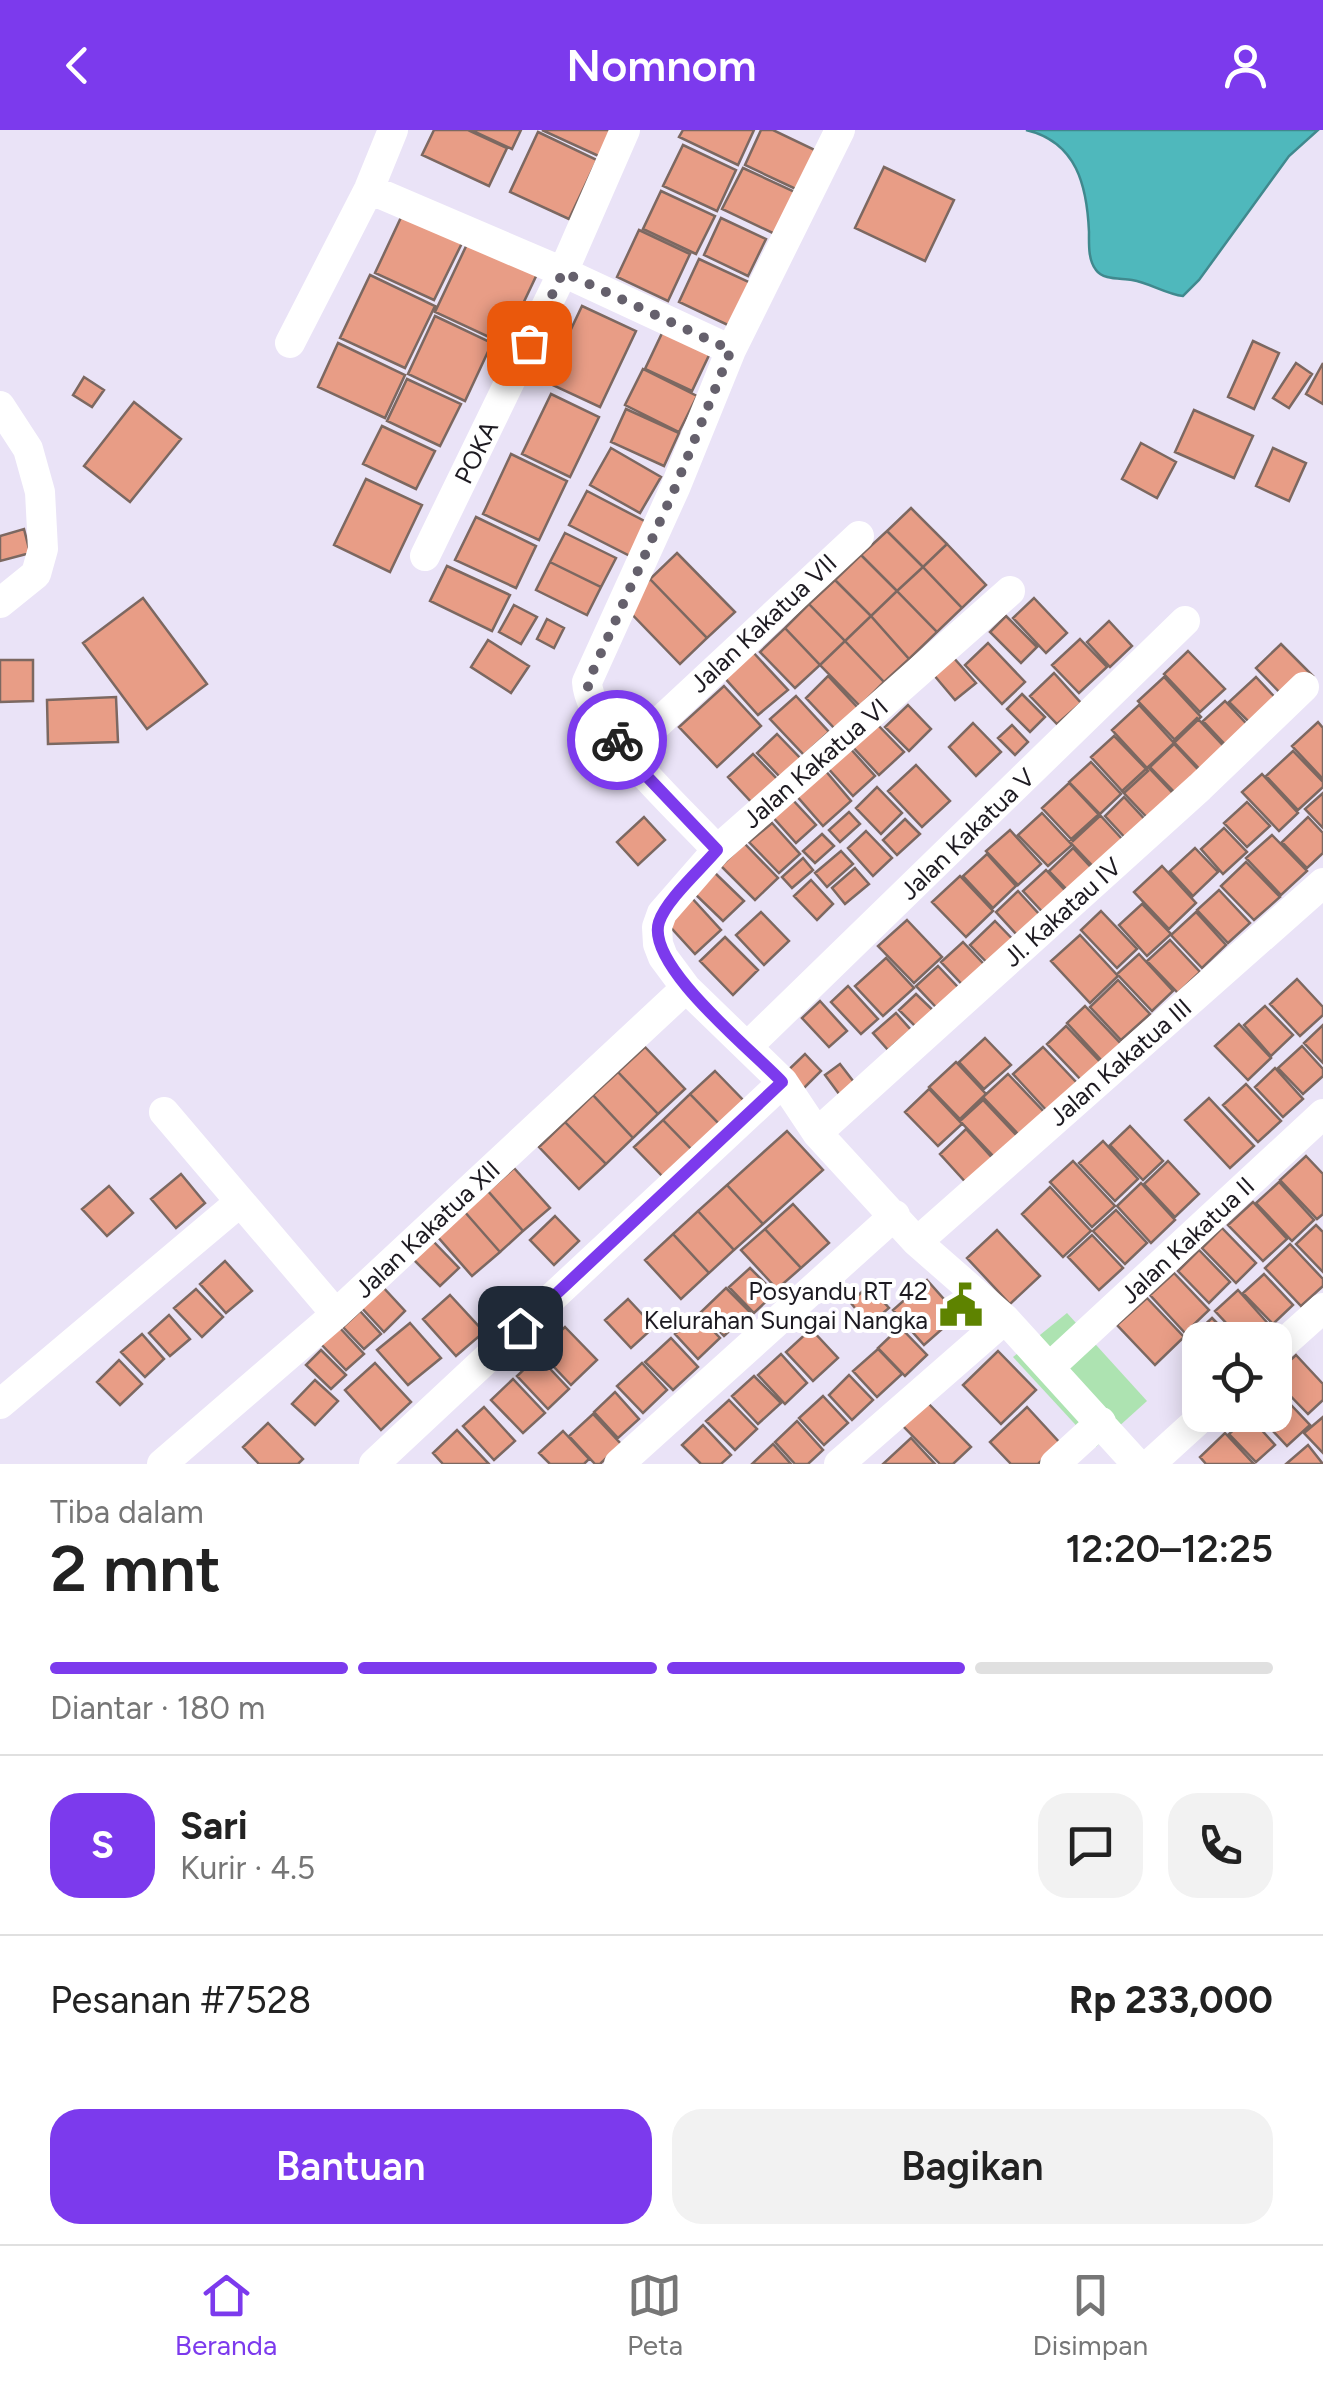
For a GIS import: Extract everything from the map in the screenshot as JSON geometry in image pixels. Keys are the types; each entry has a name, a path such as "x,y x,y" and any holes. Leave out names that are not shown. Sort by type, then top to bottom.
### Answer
{"street":[{"path":"290,343 369,188 393,130"},
{"name":"POKA","path":"426,556 563,272 625,130"},
{"path":"717,850 626,753 588,696 588,682 675,488 731,350 840,130"},
{"path":"369,188 731,350"},
{"path":"0,406 28,449 40,492 44,549 36,574 0,603"},
{"name":"Jalan Kakatua VII","path":"626,753 859,536"},
{"name":"Jalan Kakatua VI","path":"686,988 663,957 657,927 662,914 717,850 1010,591"},
{"name":"Jalan Kakatua V","path":"748,1046 1185,621"},
{"name":"Jl. Kakatau IV","path":"817,1134 1200,788 1304,687"},
{"name":"Jalan Kakatua III","path":"918,1242 1323,883"},
{"path":"686,988 782,1082 817,1134 918,1242 1005,1319 1137,1464"},
{"name":"Jalan Kakatua XII","path":"162,1464 336,1314 686,988"},
{"path":"374,1464 782,1082"},
{"path":"164,1112 336,1314"},
{"name":"Jalan Kakatua II","path":"1051,1366 1323,1114"},
{"path":"0,1404 240,1202"},
{"path":"619,1464 895,1215"},
{"path":"1292,1336 1323,1308"},
{"path":"839,1464 1005,1319"},
{"path":"1055,1464 1100,1422"},
{"path":"1150,1464 1185,1432"}],"shaded area":[{"path":"1026,130 1318,130 1289,156 1199,280 1183,296 1139,281 1107,277 1096,270 1090,252 1085,198 1076,168 1057,145"},
{"path":"1067,1313 1147,1401 1096,1447 1013,1357"}],"building":[{"path":"434,130 468,130 507,148 489,186 422,155"},
{"path":"471,130 521,130 512,149"},
{"path":"542,130 616,130 603,158"},
{"path":"683,130 754,130 738,165 679,137"},
{"path":"761,130 773,130 817,151 798,190 745,165"},
{"path":"538,132 597,160 569,219 510,192"},
{"path":"683,145 736,170 717,211 663,186"},
{"path":"884,167 954,200 925,261 855,228"},
{"path":"743,168 795,192 775,234 722,209"},
{"path":"661,191 715,216 696,254 643,229"},
{"path":"404,211 464,239 434,300 375,273"},
{"path":"721,218 766,239 748,276 704,255"},
{"path":"639,230 690,254 668,301 617,277"},
{"path":"469,240 538,272 504,344 435,312"},
{"path":"699,259 751,283 730,326 679,302"},
{"path":"370,275 435,306 405,368 340,338"},
{"path":"582,306 636,331 600,407 546,382"},
{"path":"435,316 492,343 465,401 408,374"},
{"path":"664,329 711,351 692,391 645,369"},
{"path":"1253,341 1279,353 1254,409 1228,397"},
{"path":"338,343 405,375 385,418 318,387"},
{"path":"1296,363 1312,374 1289,408 1273,398"},
{"path":"1323,363 1323,404 1306,394"},
{"path":"643,369 697,396 679,432 625,405"},
{"path":"84,377 104,390 92,407 73,395"},
{"path":"407,379 461,404 440,446 387,421"},
{"path":"551,394 599,417 570,477 522,454"},
{"path":"134,402 181,439 130,502 84,466"},
{"path":"626,409 679,433 664,466 611,442"},
{"path":"1194,410 1253,436 1234,478 1175,452"},
{"path":"382,426 435,451 416,489 363,464"},
{"path":"1141,443 1176,462 1157,498 1122,479"},
{"path":"611,448 661,477 640,513 590,485"},
{"path":"1273,448 1306,463 1289,501 1256,486"},
{"path":"511,454 567,481 539,540 483,514"},
{"path":"366,479 422,505 390,572 334,545"},
{"path":"587,491 654,526 636,559 569,525"},
{"path":"911,508 947,544 923,567 887,531"},
{"path":"476,517 536,546 516,588 455,560"},
{"path":"24,529 30,553 0,561 0,536"},
{"path":"887,531 923,567 897,591 861,555"},
{"path":"565,533 616,558 601,587 550,562"},
{"path":"947,544 986,585 962,608 923,567"},
{"path":"677,553 735,612 707,638 650,579"},
{"path":"861,555 897,591 871,616 835,580"},
{"path":"550,562 601,587 587,615 536,590"},
{"path":"447,566 510,595 492,631 430,601"},
{"path":"923,567 962,608 937,632 897,591"},
{"path":"650,579 707,638 680,664 623,605"},
{"path":"835,580 871,616 845,641 809,604"},
{"path":"897,591 937,632 909,659 871,616"},
{"path":"143,598 207,684 147,729 83,643"},
{"path":"1034,598 1067,633 1046,653 1013,618"},
{"path":"809,604 845,641 820,665 785,628"},
{"path":"514,605 537,617 521,644 499,632"},
{"path":"871,616 909,659 884,682 845,641"},
{"path":"1006,616 1037,647 1021,663 990,632"},
{"path":"547,619 564,628 554,648 537,639"},
{"path":"1109,621 1132,646 1110,667 1087,642"},
{"path":"785,628 820,665 795,688 760,652"},
{"path":"1080,639 1107,667 1079,693 1052,665"},
{"path":"488,640 529,666 511,693 471,667"},
{"path":"845,641 884,682 860,706 820,665"},
{"path":"988,643 1025,682 1002,704 965,665"},
{"path":"1281,644 1313,676 1288,701 1256,668"},
{"path":"752,651 788,690 758,715 723,676"},
{"path":"1188,651 1225,689 1200,712 1164,674"},
{"path":"953,657 976,683 955,700 933,674"},
{"path":"0,660 33,660 33,701 0,702"},
{"path":"1054,673 1081,703 1057,724 1030,696"},
{"path":"828,676 858,708 835,729 806,698"},
{"path":"1164,677 1201,717 1176,741 1138,701"},
{"path":"1256,677 1283,706 1257,730 1229,702"},
{"path":"724,686 761,726 717,767 679,727"},
{"path":"1022,694 1045,717 1030,732 1007,709"},
{"path":"796,696 829,732 804,755 770,719"},
{"path":"116,697 118,742 48,744 47,700"},
{"path":"1225,701 1257,735 1235,755 1203,721"},
{"path":"908,705 931,729 909,751 885,727"},
{"path":"1139,705 1174,743 1147,768 1112,730"},
{"path":"1197,718 1233,756 1208,778 1173,741"},
{"path":"874,721 904,752 879,775 850,744"},
{"path":"1318,722 1323,728 1323,779 1292,746"},
{"path":"973,723 1001,752 976,776 949,747"},
{"path":"1012,725 1028,742 1015,755 998,738"},
{"path":"777,734 801,759 780,777 757,753"},
{"path":"1114,736 1148,771 1124,793 1091,757"},
{"path":"1174,744 1208,780 1184,802 1150,767"},
{"path":"848,746 875,776 853,796 826,766"},
{"path":"1293,751 1323,782 1323,787 1298,810 1266,776"},
{"path":"753,754 779,781 754,805 728,777"},
{"path":"1091,762 1121,794 1100,814 1069,782"},
{"path":"916,765 950,801 922,827 888,791"},
{"path":"1148,767 1183,804 1157,828 1122,791"},
{"path":"824,769 851,801 823,826 795,794"},
{"path":"1262,774 1298,813 1279,831 1242,792"},
{"path":"1069,783 1100,816 1073,841 1042,808"},
{"path":"877,787 902,813 881,834 856,808"},
{"path":"1323,793 1323,828 1305,809"},
{"path":"1124,797 1150,825 1130,843 1105,816"},
{"path":"791,798 816,825 796,843 771,815"},
{"path":"1247,802 1270,826 1247,847 1224,823"},
{"path":"849,812 860,824 840,842 829,830"},
{"path":"1042,813 1072,845 1048,866 1018,835"},
{"path":"1099,814 1133,851 1104,878 1069,841"},
{"path":"644,817 665,840 638,865 617,842"},
{"path":"1308,817 1323,833 1323,853 1307,868 1282,842"},
{"path":"905,819 920,834 897,855 883,840"},
{"path":"772,823 800,854 779,873 749,842"},
{"path":"1224,828 1247,852 1223,874 1201,849"},
{"path":"1010,830 1041,864 1018,885 986,851"},
{"path":"866,831 892,858 873,876 848,848"},
{"path":"822,834 834,846 815,863 803,851"},
{"path":"1272,835 1307,871 1281,895 1246,858"},
{"path":"744,843 778,878 755,900 721,866"},
{"path":"1073,848 1099,876 1075,898 1049,871"},
{"path":"1195,848 1218,872 1193,896 1170,871"},
{"path":"841,851 853,864 827,887 815,873"},
{"path":"987,854 1016,886 993,908 963,876"},
{"path":"803,858 813,870 792,888 782,877"},
{"path":"1246,862 1280,897 1254,920 1221,886"},
{"path":"1162,866 1196,903 1169,929 1134,892"},
{"path":"855,868 869,884 845,904 832,888"},
{"path":"1046,870 1073,899 1050,920 1023,891"},
{"path":"715,873 744,901 723,921 695,894"},
{"path":"960,876 993,911 966,937 932,902"},
{"path":"811,880 833,904 817,920 794,896"},
{"path":"1219,890 1250,923 1228,943 1197,910"},
{"path":"1018,891 1050,926 1028,947 996,912"},
{"path":"690,896 721,930 695,954 664,920"},
{"path":"1142,904 1171,934 1147,956 1119,925"},
{"path":"1101,911 1137,949 1117,968 1081,930"},
{"path":"761,912 789,941 764,965 736,935"},
{"path":"1196,912 1226,945 1202,968 1171,935"},
{"path":"907,920 942,957 914,983 878,946"},
{"path":"995,921 1023,950 998,974 970,945"},
{"path":"1080,935 1118,976 1090,1003 1051,961"},
{"path":"725,937 758,970 733,995 700,961"},
{"path":"1170,940 1200,972 1178,993 1147,961"},
{"path":"963,942 995,976 973,996 941,962"},
{"path":"1139,954 1173,991 1152,1011 1117,974"},
{"path":"886,958 914,988 883,1016 855,986"},
{"path":"938,966 972,1002 950,1022 916,986"},
{"path":"1297,979 1323,1007 1323,1015 1300,1036 1270,1004"},
{"path":"1118,980 1150,1014 1121,1040 1090,1007"},
{"path":"848,986 878,1019 861,1034 831,1002"},
{"path":"916,994 940,1017 923,1034 899,1010"},
{"path":"820,1001 847,1031 829,1047 802,1018"},
{"path":"1085,1006 1123,1046 1104,1063 1067,1023"},
{"path":"1265,1006 1293,1035 1271,1056 1244,1025"},
{"path":"896,1013 911,1030 888,1050 873,1033"},
{"path":"1239,1024 1271,1058 1248,1080 1215,1046"},
{"path":"1323,1025 1323,1063 1304,1043"},
{"path":"1066,1026 1103,1065 1084,1083 1047,1044"},
{"path":"985,1038 1011,1065 984,1089 959,1062"},
{"path":"1302,1046 1323,1069 1323,1076 1303,1094 1278,1068"},
{"path":"645,1047 685,1089 658,1114 618,1072"},
{"path":"1043,1047 1077,1083 1048,1112 1013,1074"},
{"path":"805,1054 821,1071 798,1094 781,1077"},
{"path":"956,1062 986,1094 960,1119 929,1087"},
{"path":"840,1064 857,1086 842,1098 825,1075"},
{"path":"1275,1068 1303,1099 1283,1117 1255,1087"},
{"path":"715,1071 747,1104 722,1127 690,1094"},
{"path":"618,1072 658,1114 633,1138 593,1095"},
{"path":"1008,1074 1046,1114 1021,1137 983,1097"},
{"path":"1246,1084 1281,1121 1258,1142 1223,1105"},
{"path":"929,1089 962,1124 938,1146 905,1112"},
{"path":"690,1094 722,1127 695,1153 663,1120"},
{"path":"593,1095 633,1138 606,1164 565,1122"},
{"path":"1209,1098 1254,1146 1230,1168 1185,1120"},
{"path":"983,1100 1020,1139 997,1160 960,1121"},
{"path":"663,1120 695,1153 666,1180 634,1147"},
{"path":"565,1122 606,1164 579,1189 539,1147"},
{"path":"1130,1126 1163,1161 1143,1180 1110,1145"},
{"path":"966,1129 995,1161 969,1186 940,1154"},
{"path":"787,1131 823,1170 763,1224 727,1185"},
{"path":"1103,1141 1138,1179 1115,1201 1079,1163"},
{"path":"1306,1156 1323,1174 1323,1214 1317,1219 1280,1180"},
{"path":"1073,1161 1115,1206 1092,1227 1050,1182"},
{"path":"1168,1161 1199,1194 1175,1217 1144,1184"},
{"path":"514,1168 550,1208 523,1231 488,1191"},
{"path":"181,1174 205,1203 176,1228 151,1199"},
{"path":"1279,1182 1314,1220 1292,1241 1256,1203"},
{"path":"1141,1183 1175,1220 1151,1243 1117,1206"},
{"path":"727,1185 763,1224 734,1250 698,1211"},
{"path":"109,1186 133,1213 107,1236 82,1209"},
{"path":"1050,1187 1091,1231 1063,1257 1022,1214"},
{"path":"488,1191 523,1231 500,1252 464,1211"},
{"path":"1253,1202 1287,1239 1263,1261 1228,1225"},
{"path":"793,1204 829,1243 801,1268 765,1229"},
{"path":"1116,1210 1147,1243 1125,1264 1093,1231"},
{"path":"464,1211 500,1252 472,1276 437,1236"},
{"path":"698,1211 734,1250 709,1273 673,1234"},
{"path":"555,1216 579,1241 554,1265 530,1240"},
{"path":"1316,1225 1323,1232 1323,1272 1296,1244"},
{"path":"1222,1228 1256,1263 1236,1283 1202,1248"},
{"path":"765,1229 801,1268 777,1289 741,1250"},
{"path":"997,1230 1040,1276 1010,1304 967,1258"},
{"path":"673,1234 709,1273 681,1299 645,1260"},
{"path":"1092,1235 1123,1268 1099,1290 1068,1257"},
{"path":"432,1240 459,1268 440,1286 413,1259"},
{"path":"1290,1244 1323,1279 1323,1286 1301,1306 1265,1268"},
{"path":"1199,1250 1230,1282 1209,1303 1178,1271"},
{"path":"225,1261 252,1291 226,1313 200,1284"},
{"path":"750,1268 775,1293 754,1313 729,1287"},
{"path":"1174,1273 1209,1310 1196,1322 1182,1322 1182,1330 1150,1295"},
{"path":"1264,1274 1293,1305 1271,1322 1243,1293"},
{"path":"927,1280 958,1315 924,1345 893,1310"},
{"path":"382,1286 405,1311 384,1332 360,1306"},
{"path":"869,1286 889,1308 869,1325 850,1302"},
{"path":"726,1288 750,1312 724,1336 701,1312"},
{"path":"196,1289 223,1317 202,1337 174,1308"},
{"path":"1238,1290 1267,1322 1225,1322 1215,1311"},
{"path":"450,1295 484,1332 456,1356 423,1319"},
{"path":"1147,1298 1182,1339 1155,1365 1117,1325"},
{"path":"628,1299 654,1327 631,1348 605,1320"},
{"path":"360,1311 381,1334 364,1349 343,1327"},
{"path":"697,1314 720,1338 698,1359 675,1334"},
{"path":"169,1315 190,1339 170,1356 149,1333"},
{"path":"410,1323 441,1358 408,1385 377,1350"},
{"path":"339,1327 364,1354 346,1370 321,1344"},
{"path":"565,1327 597,1360 571,1385 539,1351"},
{"path":"900,1327 927,1355 905,1376 878,1348"},
{"path":"811,1329 838,1358 813,1381 786,1352"},
{"path":"142,1334 164,1359 145,1377 121,1352"},
{"path":"671,1338 698,1367 673,1390 645,1362"},
{"path":"878,1349 902,1374 877,1397 853,1371"},
{"path":"321,1350 346,1375 331,1389 306,1365"},
{"path":"998,1351 1036,1390 1001,1424 963,1385"},
{"path":"781,1354 807,1383 785,1404 758,1375"},
{"path":"1296,1355 1323,1384 1323,1400 1308,1414 1292,1398 1292,1359"},
{"path":"538,1356 569,1389 548,1409 517,1376"},
{"path":"119,1360 142,1384 120,1405 97,1382"},
{"path":"375,1363 411,1402 381,1430 345,1390"},
{"path":"642,1363 667,1390 643,1413 617,1386"},
{"path":"849,1375 873,1400 852,1420 829,1395"},
{"path":"754,1376 781,1403 758,1424 732,1396"},
{"path":"513,1379 545,1413 523,1433 491,1400"},
{"path":"315,1380 338,1401 315,1425 292,1404"},
{"path":"615,1392 639,1419 618,1438 594,1412"},
{"path":"823,1396 848,1423 824,1445 799,1418"},
{"path":"729,1400 757,1429 735,1450 706,1421"},
{"path":"926,1401 971,1447 953,1464 940,1464 902,1425"},
{"path":"1292,1406 1310,1425 1287,1446 1274,1432 1292,1432"},
{"path":"484,1407 515,1441 494,1460 463,1426"},
{"path":"1027,1407 1060,1443 1038,1464 1011,1464 990,1442"},
{"path":"593,1414 621,1444 600,1464 595,1464 569,1436"},
{"path":"1323,1417 1323,1453 1304,1433"},
{"path":"797,1421 823,1450 808,1464 795,1464 775,1442"},
{"path":"268,1423 303,1459 298,1464 259,1464 243,1447"},
{"path":"703,1425 731,1455 721,1464 701,1464 682,1445"},
{"path":"457,1430 489,1464 443,1464 433,1453"},
{"path":"563,1431 589,1459 584,1464 550,1464 539,1453"},
{"path":"1263,1432 1275,1445 1256,1462 1229,1434"},
{"path":"1225,1433 1254,1464 1206,1464 1200,1457"},
{"path":"911,1438 935,1464 883,1464"},
{"path":"773,1444 791,1464 752,1464"},
{"path":"1308,1445 1323,1464 1286,1464"}],"way so far":[{"path":"529,343 563,272 731,350 675,488 592,668 588,696 617,740"}],"place":[{"name":"Posyandu RT 42 Kelurahan Sungai Nangka","path":"961,1305"}],"route":[{"path":"520,1328 782,1082 686,988 663,957 657,927 662,914 717,850 617,740"}]}
